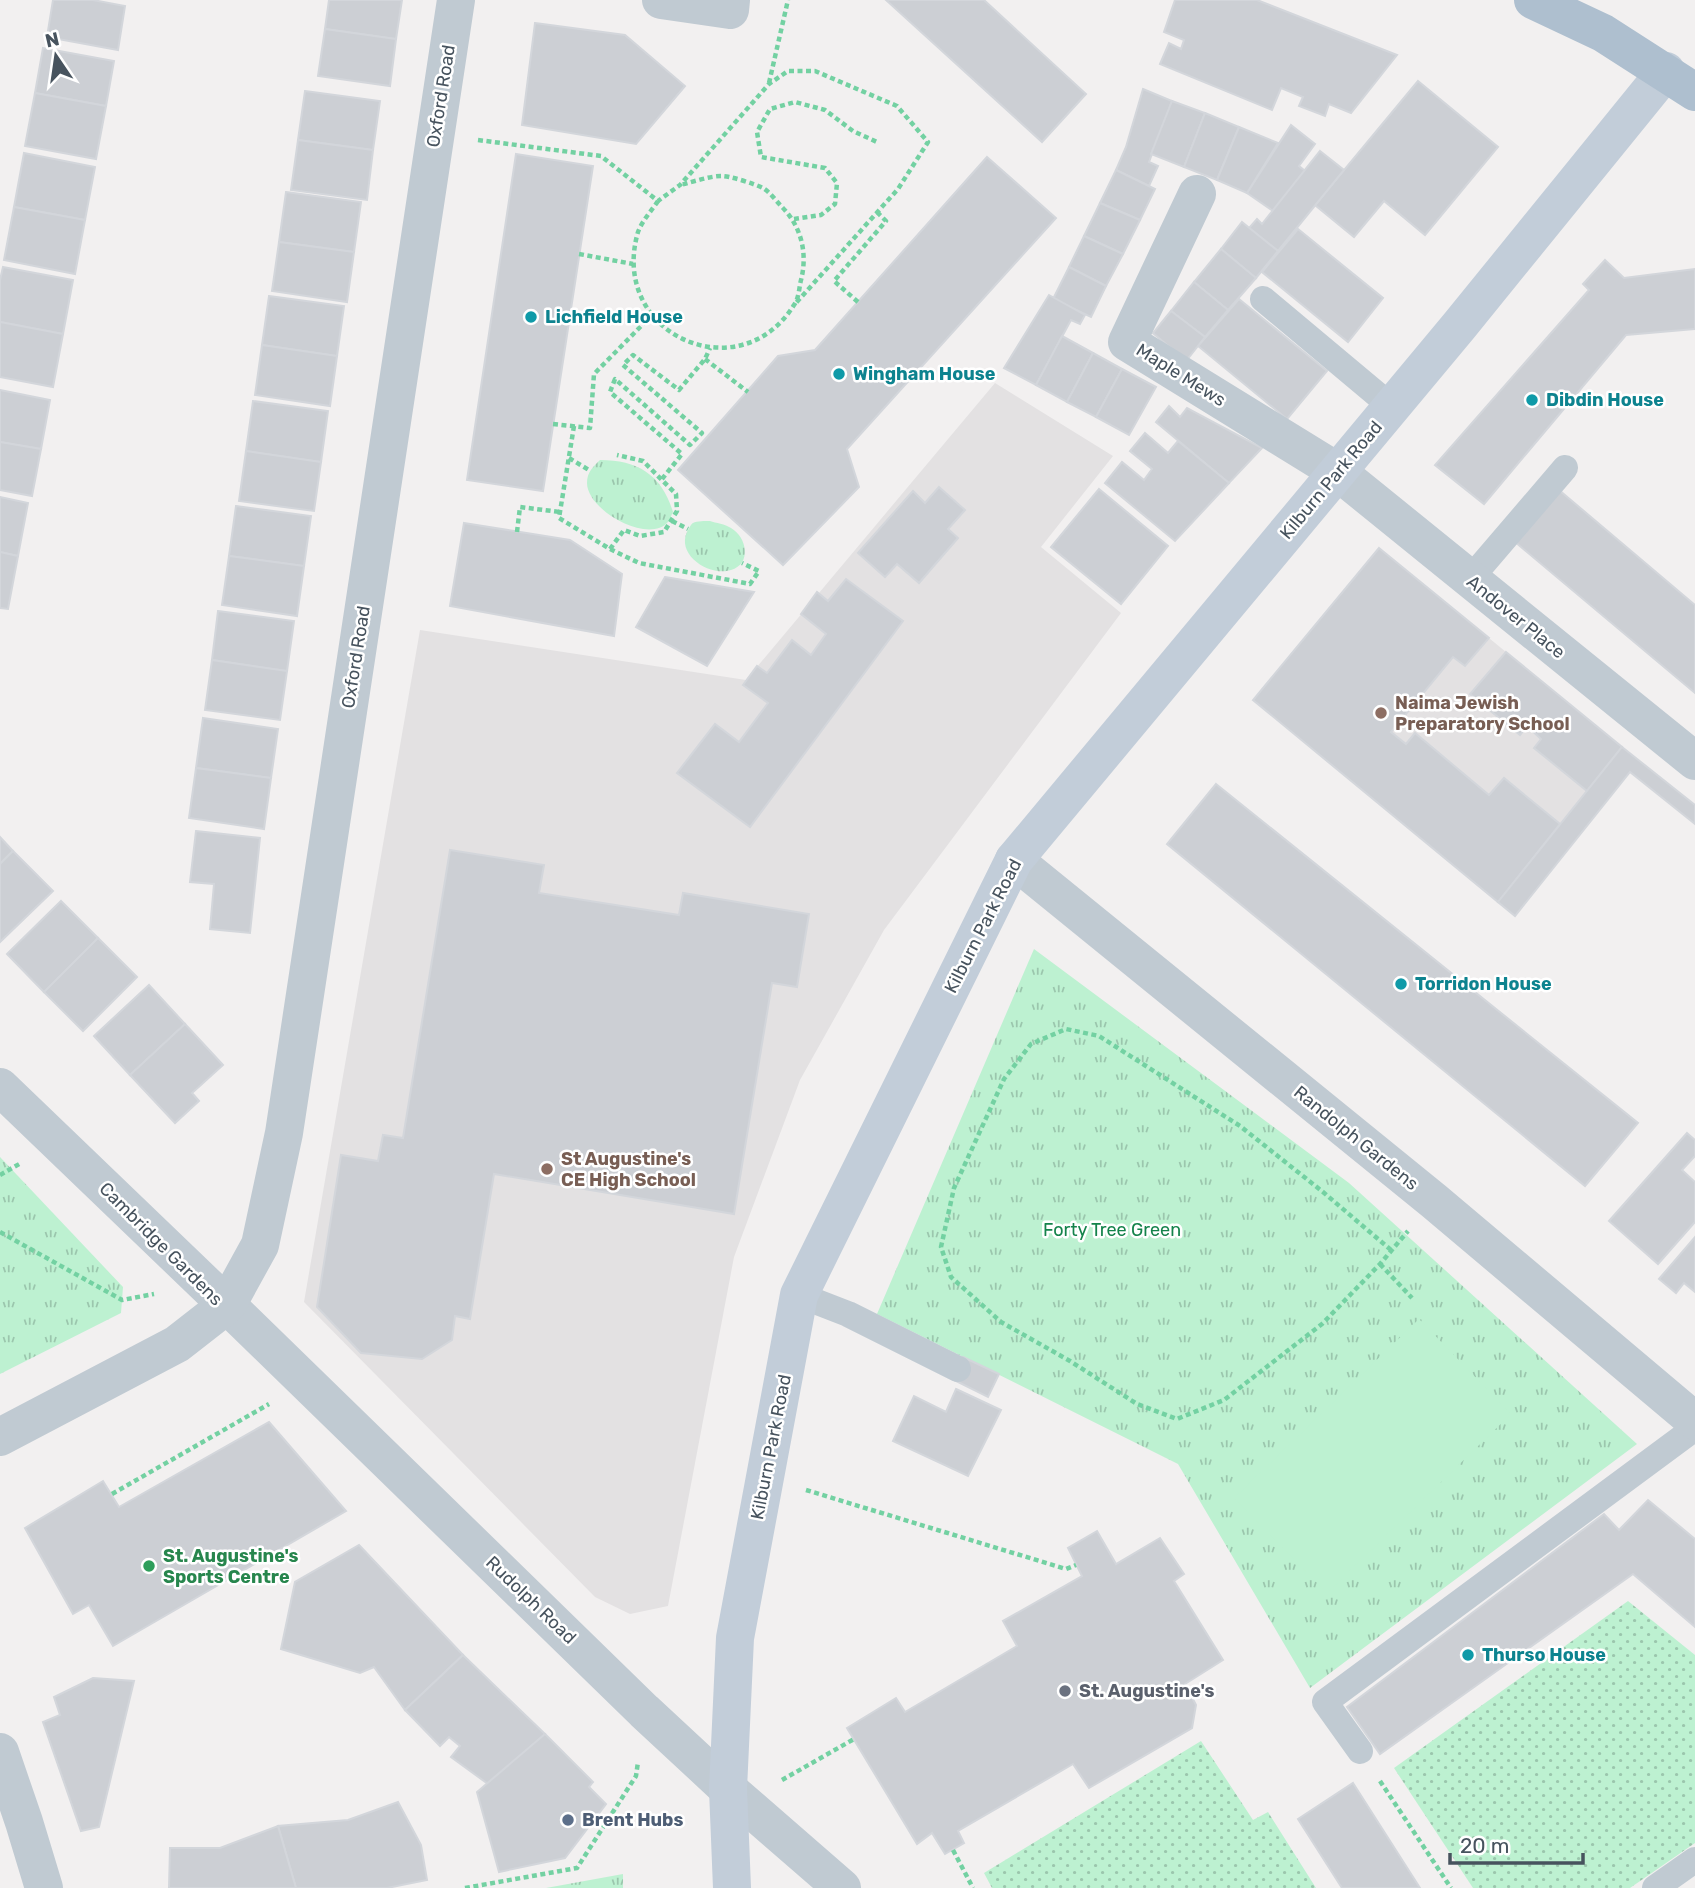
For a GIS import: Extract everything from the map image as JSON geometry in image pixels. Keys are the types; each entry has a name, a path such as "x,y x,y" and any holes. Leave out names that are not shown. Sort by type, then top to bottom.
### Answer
{"main road":[{"path":"1533,0 1603,33 1680,81"},
{"name":"Kilburn Park Road","path":"732,1888 728,1789 735,1638 799,1295 1014,860 1392,407 1680,81"}],"street":[{"name":"Oxford Road","path":"228,1305 260,1245 284,1133 456,0"},
{"path":"661,0 730,10 731,0"},
{"name":"Maple Mews","path":"1197,194 1127,342 1338,472"},
{"name":"Andover Place","path":"1338,472 1695,761"},
{"name":"Randolph Gardens","path":"1014,860 1434,1201 1695,1421"},
{"name":"Cambridge Gardens","path":"0,1087 228,1305 177,1344 0,1437"},
{"name":"Rudolph Road","path":"228,1305 635,1702 728,1789 842,1888"},
{"path":"0,1752 44,1888"}],"lane":[{"path":"1263,299 1392,407"},
{"path":"1470,579 1565,468"},
{"path":"799,1295 848,1314 958,1369"},
{"path":"1360,1751 1325,1702 1695,1428"},
{"path":"1655,1888 1695,1860"}],"path":[{"path":"769,84 788,0"},
{"path":"788,71 815,71 897,106 928,142 898,189 774,330 744,345 710,348 677,338 651,316 638,291 633,264 639,229 658,201 680,185 769,84 788,71"},
{"path":"794,219 821,215 835,204 837,183 825,168 761,156 757,132 770,109 795,102 825,110 853,131 877,142"},
{"path":"436,134 601,156 658,201"},
{"path":"680,185 722,176 764,188 794,219 806,261 796,303"},
{"path":"858,302 834,281 886,221 877,212"},
{"path":"579,254 633,264"},
{"path":"553,424 590,428 594,373 651,316"},
{"path":"662,479 682,454 610,392 615,379 690,445 702,433 623,365 633,355 679,390 705,359 710,348"},
{"path":"705,359 748,392"},
{"path":"574,426 559,518 639,563 750,584 759,571 742,562"},
{"path":"610,549 624,530 640,536 664,532 677,511 676,494 643,461 617,455"},
{"path":"569,458 589,470"},
{"path":"517,532 520,507 560,512"},
{"path":"672,521 688,529"},
{"path":"1391,1250 1240,1126 1099,1036 1066,1029 1031,1044 1004,1079 954,1188 941,1247 951,1278 1001,1322 1070,1361 1137,1404 1177,1419 1224,1400 1322,1324 1380,1264 1434,1201"},
{"path":"0,1232 122,1300 155,1294"},
{"path":"1380,1264 1412,1298"},
{"path":"111,1494 270,1404"},
{"path":"798,1488 1066,1569 1076,1564"},
{"path":"778,1782 854,1739"},
{"path":"465,1888 577,1868 636,1776"},
{"path":"1379,1780 1451,1888"},
{"path":"953,1850 973,1888"}],"shaded area":[{"name":"St Augustine's CE High School","path":"995,383 1113,456 1041,547 1121,613 884,930 800,1080 734,1257 668,1606 630,1614 595,1597 304,1302 420,630 746,680"},
{"name":"Naima Jewish Preparatory School","path":"1379,548 1506,652 1471,695 1519,734 1527,726 1541,739 1534,748 1587,791 1498,902 1253,700"}],"green space":[{"path":"600,460 626,463 647,472 655,479 673,512 668,522 659,528 634,527 607,513 597,504 590,493 587,479"},
{"path":"710,521 729,527 741,538 745,550 738,567 723,571 705,567 697,563 686,549 687,532 692,524"},
{"name":"Forty Tree Green","path":"1034,949 1349,1183 1637,1444 1310,1688 1178,1464 877,1314"},
{"path":"0,1157 123,1287 121,1313 0,1374"},
{"path":"1419,1319 1511,1414 1327,1593 1234,1498"},
{"path":"1628,1601 1695,1655 1695,1843 1630,1888 1473,1888 1394,1768"},
{"path":"1201,1741 1253,1820 1268,1812 1316,1888 992,1888 984,1873"},
{"path":"623,1874 623,1888 546,1888"}],"building":[{"path":"53,0 93,0 125,6 118,50 47,37"},
{"path":"329,0 402,0 396,39 325,29"},
{"path":"886,0 984,0 1086,94 1042,142"},
{"path":"1175,0 1257,0 1397,55 1351,113 1329,104 1325,116 1299,106 1303,97 1281,88 1272,110 1160,64 1169,43 1181,49 1184,40 1164,32"},
{"path":"535,23 625,35 685,86 636,144 522,125"},
{"path":"325,29 396,39 390,86 318,76"},
{"path":"43,48 114,61 106,106 35,93"},
{"path":"1418,81 1498,147 1425,235 1384,201 1354,237 1315,205"},
{"path":"1143,89 1172,101 1149,162 1158,166 1149,186 1116,170 1126,147"},
{"path":"305,91 380,101 373,150 298,140"},
{"path":"35,93 106,106 96,159 25,146"},
{"path":"1172,101 1205,113 1184,167 1151,154"},
{"path":"1205,113 1239,127 1217,180 1184,167"},
{"path":"1291,125 1315,144 1299,166 1305,171 1273,211 1247,193"},
{"path":"1239,127 1278,143 1247,193 1217,180"},
{"path":"298,140 373,150 367,200 291,190"},
{"path":"1320,151 1344,170 1278,251 1249,228 1257,219 1262,224"},
{"path":"24,153 95,167 85,220 14,207"},
{"name":"Lichfield House","path":"516,154 593,166 543,491 467,480"},
{"name":"Wingham House","path":"987,157 1056,218 847,449 859,487 783,565 678,470 778,356 815,350"},
{"path":"1116,170 1155,189 1140,220 1100,203"},
{"path":"286,192 361,202 354,252 279,242"},
{"path":"1100,203 1140,220 1123,254 1084,236"},
{"path":"14,207 85,220 75,274 4,260"},
{"path":"1242,222 1278,251 1256,278 1221,249"},
{"path":"1298,229 1383,298 1348,342 1262,272"},
{"path":"1084,236 1123,254 1106,286 1069,267"},
{"path":"279,242 354,252 347,302 272,291"},
{"path":"1221,249 1256,278 1228,310 1194,282"},
{"name":"Dibdin House","path":"1605,260 1624,278 1695,269 1695,329 1626,335 1484,504 1435,465 1589,290 1583,284"},
{"path":"3,267 73,280 63,334 0,322 0,280"},
{"path":"1069,267 1106,286 1091,317 1053,299"},
{"path":"1194,282 1228,310 1205,337 1171,311"},
{"path":"1049,295 1085,315 1080,324 1071,320 1036,385 1004,368"},
{"path":"269,296 344,306 337,356 262,345"},
{"path":"1239,299 1327,371 1287,419 1198,346"},
{"path":"1171,311 1205,337 1186,361 1153,333"},
{"path":"0,322 63,334 53,387 0,377"},
{"path":"1062,336 1093,353 1067,402 1036,385"},
{"path":"262,345 337,356 330,406 255,395"},
{"path":"1093,353 1122,369 1096,417 1067,402"},
{"path":"1122,369 1156,387 1129,435 1096,417"},
{"path":"0,390 50,400 41,449 0,442"},
{"path":"253,401 328,411 321,462 246,451"},
{"path":"1169,406 1180,417 1187,408 1262,448 1229,483 1156,422"},
{"path":"1145,433 1168,453 1178,441 1229,483 1175,541 1105,483 1122,462 1144,480 1152,469 1130,451"},
{"path":"0,442 41,449 32,496 0,490"},
{"path":"246,451 321,462 314,511 239,501"},
{"path":"939,487 965,510 948,529 958,538 919,583 897,564 885,577 858,553 913,491 925,503"},
{"path":"1099,489 1168,546 1121,604 1051,547"},
{"path":"1559,490 1695,605 1695,693 1515,542"},
{"path":"0,497 28,503 18,556 0,552"},
{"path":"236,506 311,516 304,566 229,556"},
{"path":"464,523 570,540 622,574 614,636 450,606"},
{"name":"Naima Jewish Preparatory School","path":"1379,548 1489,638 1465,666 1453,657 1391,732 1406,744 1415,733 1489,795 1504,778 1560,824 1498,902 1253,700"},
{"path":"0,552 18,556 8,609 0,608"},
{"path":"229,556 304,566 297,616 222,605"},
{"path":"665,577 754,592 707,666 636,627"},
{"path":"846,579 903,621 750,827 677,773 715,724 739,742 768,703 743,685 757,666 767,673 792,640 811,655 826,634 801,614 817,592 828,601"},
{"path":"218,611 294,621 287,671 212,660"},
{"path":"1506,652 1622,747 1587,791 1534,748 1541,739 1527,726 1520,735 1470,694"},
{"path":"212,660 287,671 280,720 205,710"},
{"path":"203,718 278,729 271,778 196,768"},
{"path":"1622,747 1695,805 1695,824 1630,772 1515,916 1498,902"},
{"path":"196,768 271,778 264,829 189,818"},
{"name":"Torridon House","path":"1216,784 1638,1123 1585,1186 1167,844"},
{"path":"196,831 260,838 250,933 210,929 214,884 190,882"},
{"path":"0,837 13,851 0,864"},
{"path":"450,850 544,865 539,893 679,915 683,893 809,914 797,987 772,983 734,1214 494,1174 470,1319 455,1316 452,1340 422,1359 361,1353 317,1307 341,1155 378,1161 383,1135 403,1138"},
{"path":"13,851 53,891 0,942 0,864"},
{"path":"61,901 98,938 44,992 7,954"},
{"path":"98,938 137,977 83,1031 44,992"},
{"path":"149,985 185,1024 130,1075 94,1036"},
{"path":"185,1024 223,1065 192,1093 199,1101 175,1123 130,1075"},
{"path":"1687,1133 1695,1140 1695,1156 1682,1170 1695,1182 1695,1222 1658,1264 1609,1221"},
{"path":"1695,1237 1695,1292 1684,1283 1676,1293 1659,1279"},
{"path":"963,1357 999,1374 988,1397 952,1379"},
{"path":"956,1389 1001,1410 968,1476 893,1441 914,1396 946,1412"},
{"name":"St. Augustine's Sports Centre","path":"269,1422 346,1511 113,1646 89,1605 73,1614 25,1528 103,1481 119,1507"},
{"name":"Thurso House","path":"1648,1500 1695,1539 1695,1627 1633,1574 1380,1754 1347,1707 1604,1514 1619,1530"},
{"name":"St. Augustine's","path":"1097,1531 1116,1564 1160,1538 1184,1574 1174,1581 1223,1660 1185,1684 1196,1705 1192,1728 1089,1788 1073,1764 958,1831 964,1843 945,1854 932,1833 917,1844 847,1728 896,1698 905,1712 1017,1646 1003,1621 1082,1576 1068,1548"},
{"path":"359,1545 463,1655 405,1710 374,1667 360,1673 281,1649 295,1582"},
{"path":"463,1655 545,1734 488,1784 451,1757 460,1746 449,1737 440,1746 405,1710"},
{"path":"93,1678 134,1681 99,1827 81,1831 43,1722 60,1715 54,1697"},
{"path":"545,1734 593,1782 589,1787 606,1804 565,1858 499,1872 477,1792"},
{"path":"1353,1783 1420,1888 1342,1888 1298,1819"},
{"path":"398,1802 421,1845 427,1880 387,1888 296,1888 278,1826 348,1820"},
{"path":"278,1826 296,1888 169,1888 170,1848 220,1848"}],"place":[{"name":"Lichfield House","path":"531,317"},
{"name":"Wingham House","path":"839,374"},
{"name":"Dibdin House","path":"1532,400"},
{"name":"Naima Jewish Preparatory School","path":"1381,713"},
{"name":"Torridon House","path":"1401,984"},
{"name":"St Augustine's CE High School","path":"547,1169"},
{"name":"St. Augustine's Sports Centre","path":"149,1566"},
{"name":"Thurso House","path":"1468,1655"},
{"name":"St. Augustine's","path":"1065,1691"},
{"name":"Brent Hubs","path":"568,1820"}]}
